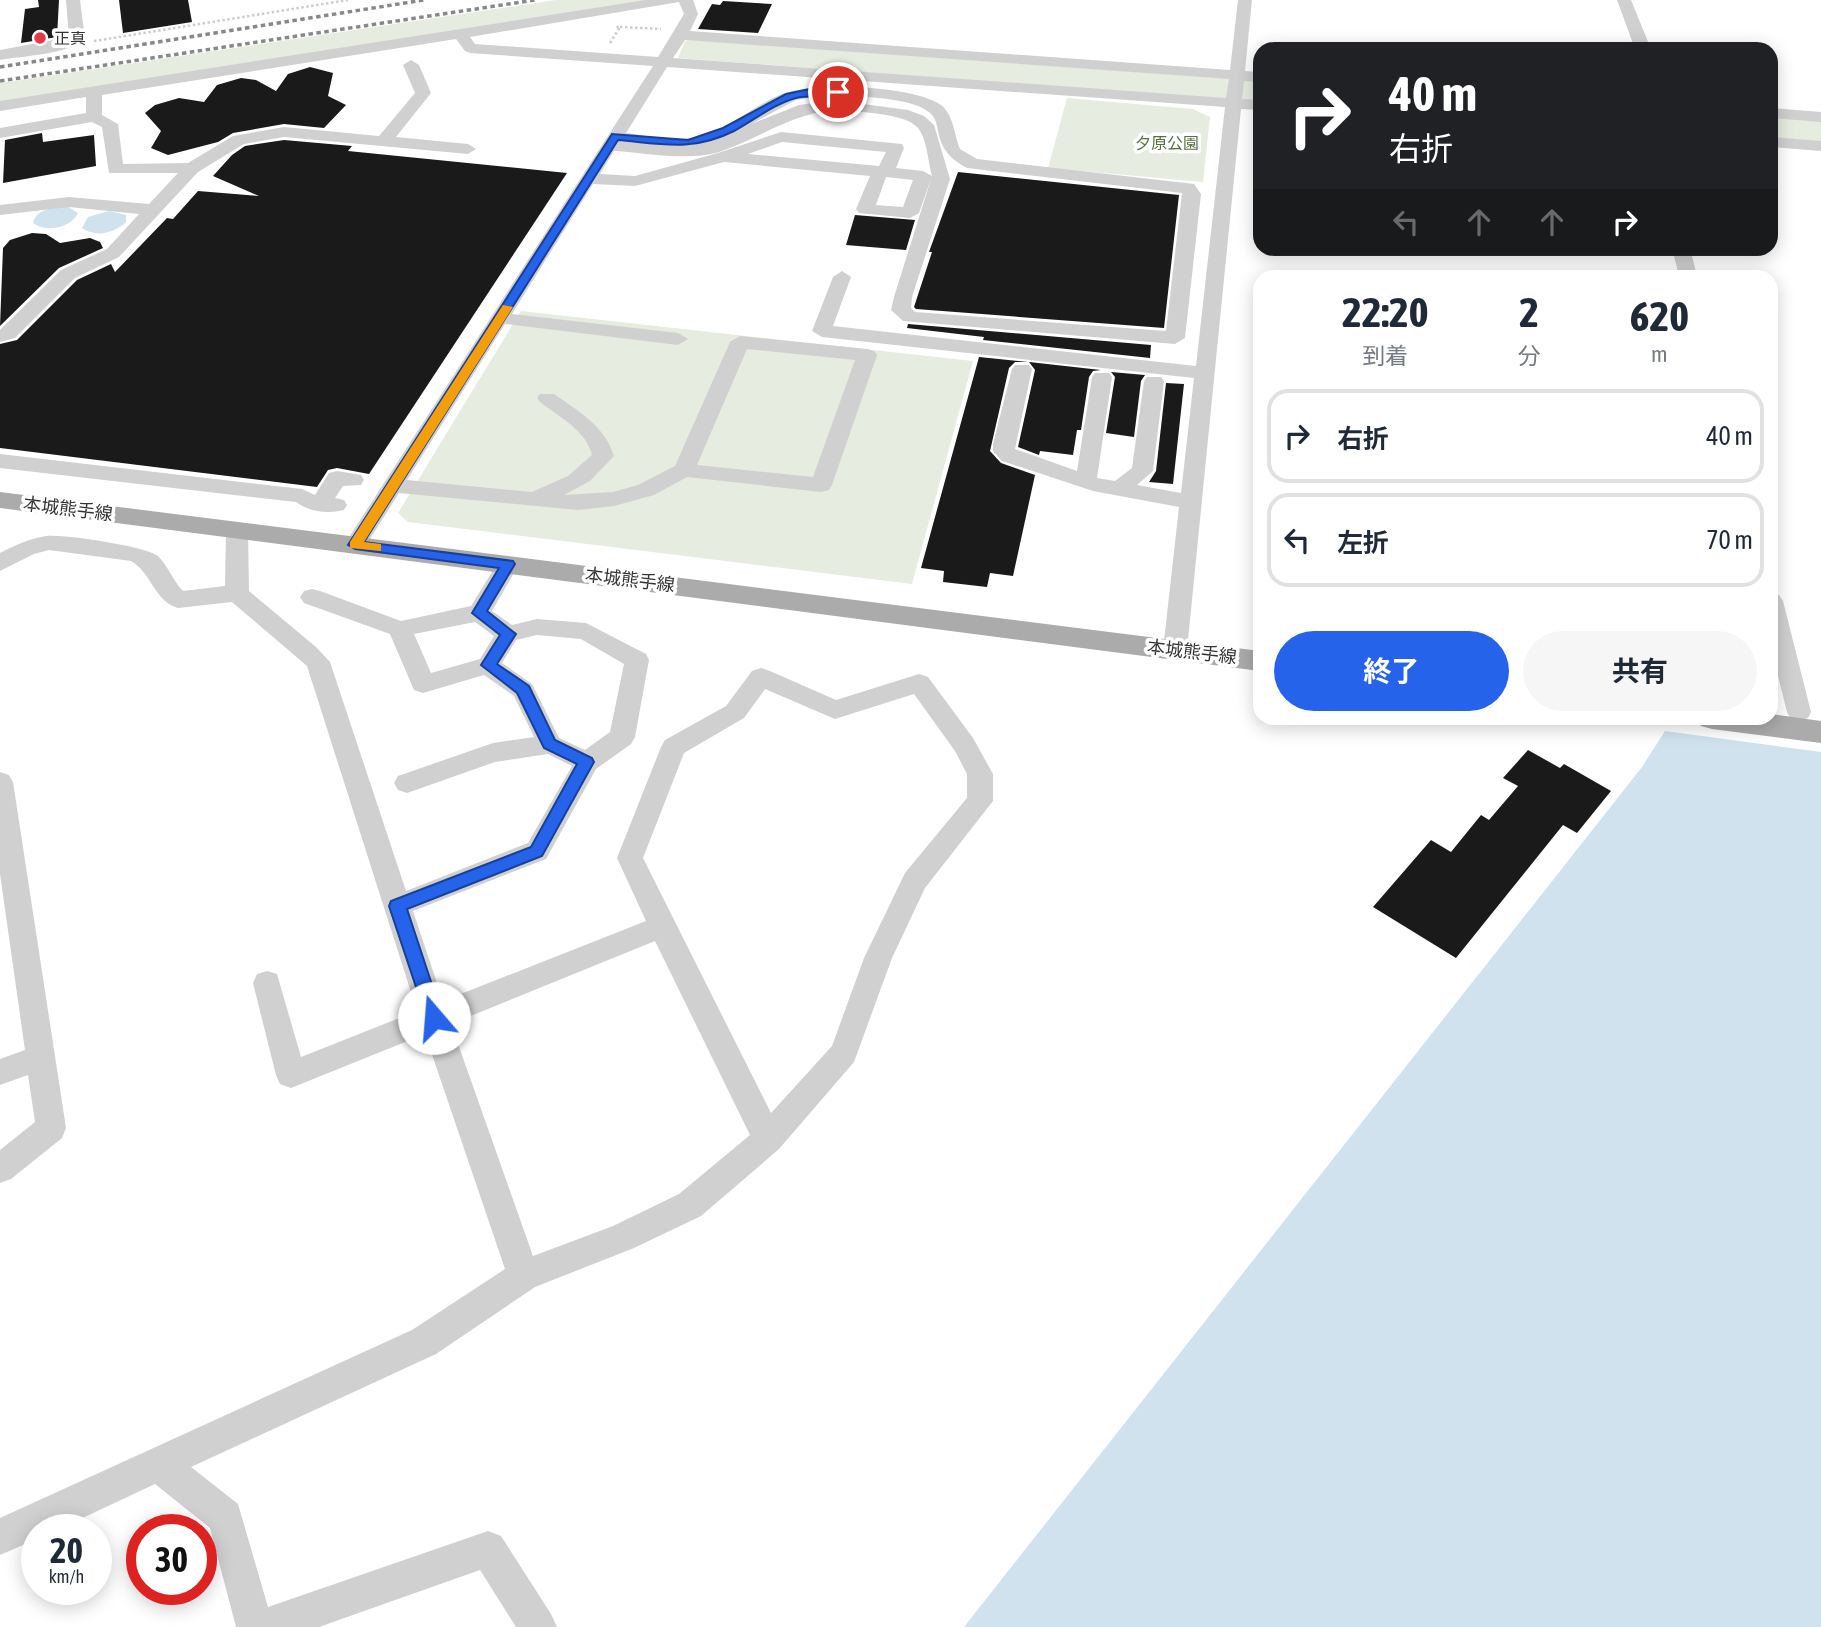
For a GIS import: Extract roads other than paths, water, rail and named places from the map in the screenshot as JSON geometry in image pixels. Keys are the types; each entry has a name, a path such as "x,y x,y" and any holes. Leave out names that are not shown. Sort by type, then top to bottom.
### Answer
{"main road":[{"name":"本城熊手線","path":"0,488 508,564 1175,644 1253,647"},
{"name":"本城熊手線","path":"0,500 237,530 359,540 1175,644 1253,659"},
{"path":"1778,717 1803,717"}],"street":[{"path":"0,55 68,44 77,39 73,0"},
{"path":"0,106 673,0"},
{"path":"359,540 680,36 691,14 686,0"},
{"path":"1175,644 1245,0"},
{"path":"1616,0 1626,42"},
{"path":"1624,0 1640,42"},
{"path":"460,34 470,48 1253,104"},
{"path":"680,36 1253,76"},
{"path":"384,141 423,93 411,65"},
{"path":"814,91 838,92 901,98 930,105 945,119 951,149 974,164 1188,188 1192,194 1175,338 910,317 901,310 941,179 928,129 918,119 902,113 833,106 805,108 766,122 717,147 702,151 612,141 689,143 727,130 790,96 814,91"},
{"path":"94,92 94,117"},
{"path":"1778,114 1821,117"},
{"path":"0,133 94,117 110,124 115,169 192,168"},
{"path":"0,336 8,334 68,274 113,253 192,168 239,140 284,132 468,149"},
{"path":"588,179 635,181 724,157 781,137 896,148 883,172 724,157"},
{"path":"1778,143 1821,146"},
{"path":"0,210 69,202 153,210"},
{"path":"842,277 822,331 1205,373"},
{"path":"500,318 678,339"},
{"path":"394,486 578,503 614,499 646,490 684,470 821,485 867,355 740,342 684,470"},
{"path":"1022,369 1004,451 1009,456 1117,490 1191,502"},
{"path":"1086,482 1102,377"},
{"path":"1117,490 1142,471 1154,381"},
{"path":"532,499 577,483 593,470 603,456 601,446 593,435 547,398"},
{"path":"0,461 302,496 311,502 328,505 337,478 353,480"},
{"path":"237,530 237,593 256,614 292,638 318,662 434,1018 524,1276"},
{"path":"0,563 27,548 49,543 136,554 151,562 164,586 178,600 237,593"},
{"path":"479,613 508,564"},
{"path":"312,597 400,629 479,613 508,634"},
{"path":"1778,626 1803,717"},
{"path":"397,906 537,851 586,762 622,737 636,660 586,631 537,627 508,634 488,665 423,684 400,629"},
{"path":"488,665 523,690 550,744"},
{"path":"0,1537 424,1342 524,1276 623,1237 690,1205 768,1139 844,1053 878,958 915,881 980,801 980,774 964,745 919,683 835,710 761,677 736,712 674,747 629,858 768,1139"},
{"path":"407,783 492,753 550,744 586,762"},
{"path":"0,782 51,1128 0,1169"},
{"path":"267,983 292,1075 662,926"},
{"path":"0,1072 41,1057"},
{"path":"158,1464 225,1517 255,1627"},
{"path":"266,1627 488,1549 538,1627"}],"water":[{"path":"67,206 78,213 64,225 45,228 33,223 42,212"},
{"path":"109,211 126,215 126,222 105,233 93,233 82,228 88,217"},
{"path":"1665,731 1821,752 1821,1627 964,1627 1642,767"}],"railway":[{"path":"0,67 424,0"},
{"path":"0,81 535,0"}],"place":[{"name":"正真","path":"40,38"}],"park label":[{"name":"夕原公園","path":"1167,143"}]}
